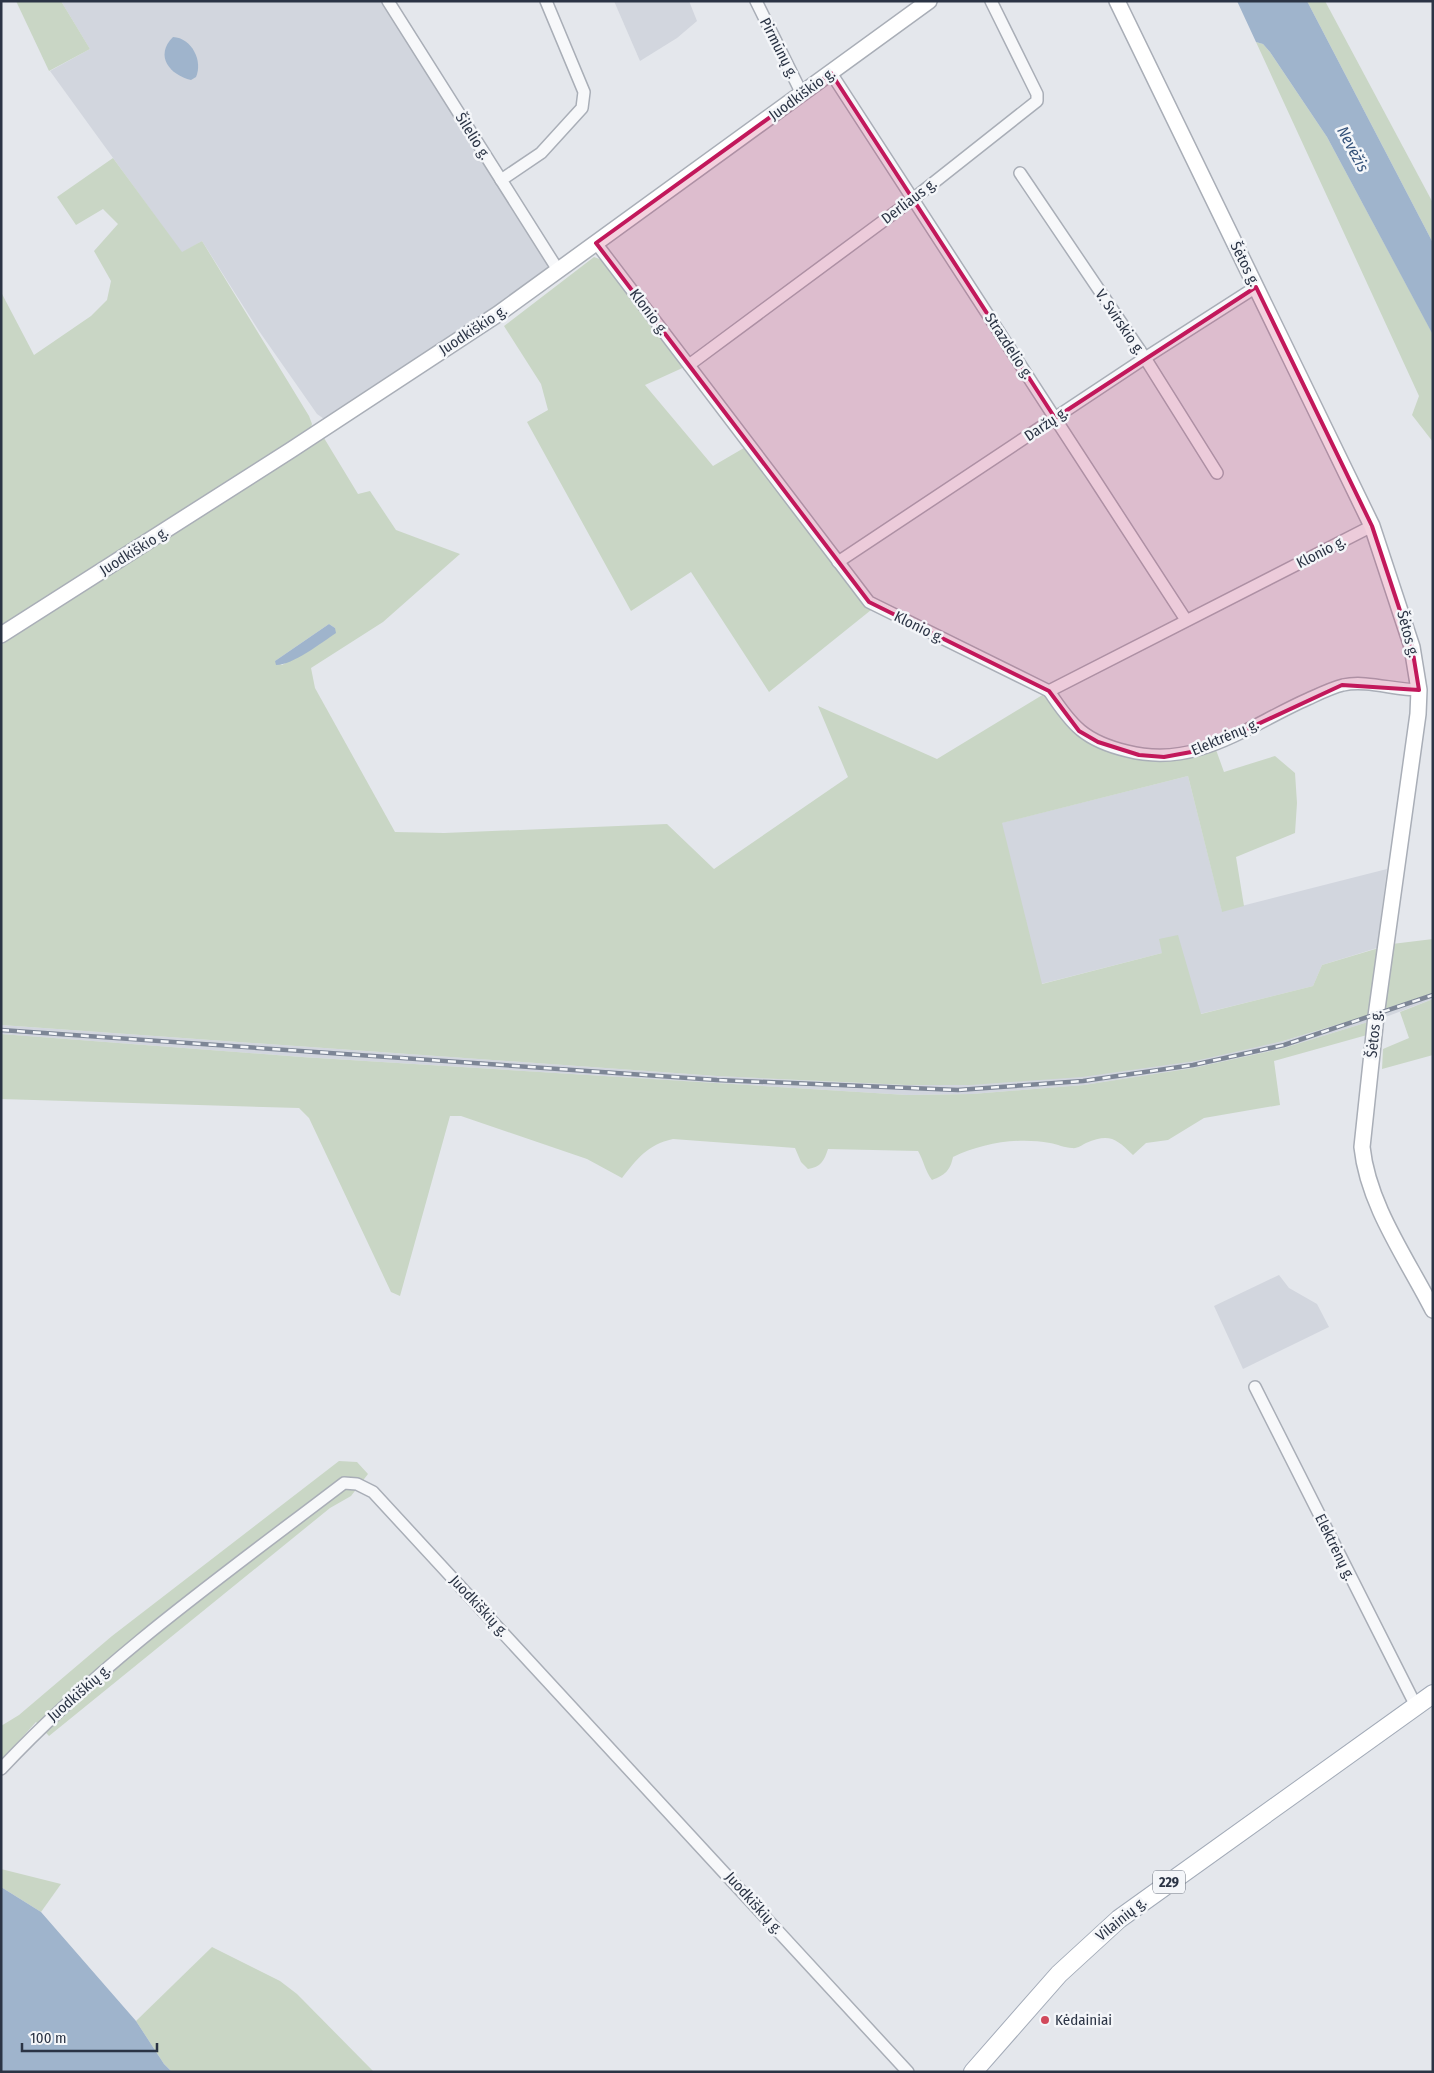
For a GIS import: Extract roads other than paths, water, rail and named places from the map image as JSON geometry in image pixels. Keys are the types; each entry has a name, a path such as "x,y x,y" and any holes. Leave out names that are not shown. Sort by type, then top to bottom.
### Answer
{"main road":[{"name":"Juodkiškio g.","path":"1,635 322,430 498,314 930,1"},
{"name":"Šėtos g.","path":"1117,1 1372,526 1398,599 1412,647 1419,690 1415,738 1376,1016 1362,1147 1364,1162 1376,1199 1433,1310"},
{"name":"229","path":"1416,1706 1433,1694"},
{"name":"Vilainių g.","path":"974,2072 1059,1974 1113,1924 1416,1706"}],"street":[{"name":"Šilelio g.","path":"388,1 558,270"},
{"path":"501,180 541,153 582,108 584,92 546,1"},
{"name":"Pirmūnų g.","path":"756,1 802,94"},
{"name":"Derliaus g.","path":"689,365 913,198 1037,101 1037,94 990,1"},
{"name":"Strazdelio g.","path":"831,73 1186,620"},
{"name":"V. Svirskio g.","path":"1020,173 1145,358 1217,473"},
{"name":"Klonio g.","path":"596,243 869,602 1049,691 1372,526"},
{"name":"Daržų g.","path":"838,562 1145,358 1256,287"},
{"name":"Elektrėnų g.","path":"1049,691 1079,731 1098,742 1139,755 1164,757 1202,750 1298,703 1342,685 1356,683 1419,690"},
{"name":"Elektrėnų g.","path":"1256,1387 1416,1706"},
{"name":"Juodkiškių g.","path":"1,1769 41,1727 95,1678 344,1483 357,1484 374,1492 908,2072"}],"water":[{"name":"Nevėžis","path":"1237,1 1307,1 1433,243 1433,335 1327,137 1270,52 1263,44 1256,42"},
{"path":"173,37 186,41 197,58 198,71 196,77 191,80 177,74 167,64 165,51 167,44"},
{"path":"329,624 335,628 336,633 298,658 276,665 275,661"},
{"path":"1,1887 41,1912 136,2021 164,2064 172,2072 1,2072"}],"railway":[{"path":"1,1030 717,1080 958,1090 1083,1081 1193,1065 1284,1045 1433,995"}],"place":[{"name":"Kėdainiai","path":"1045,2020"}]}
